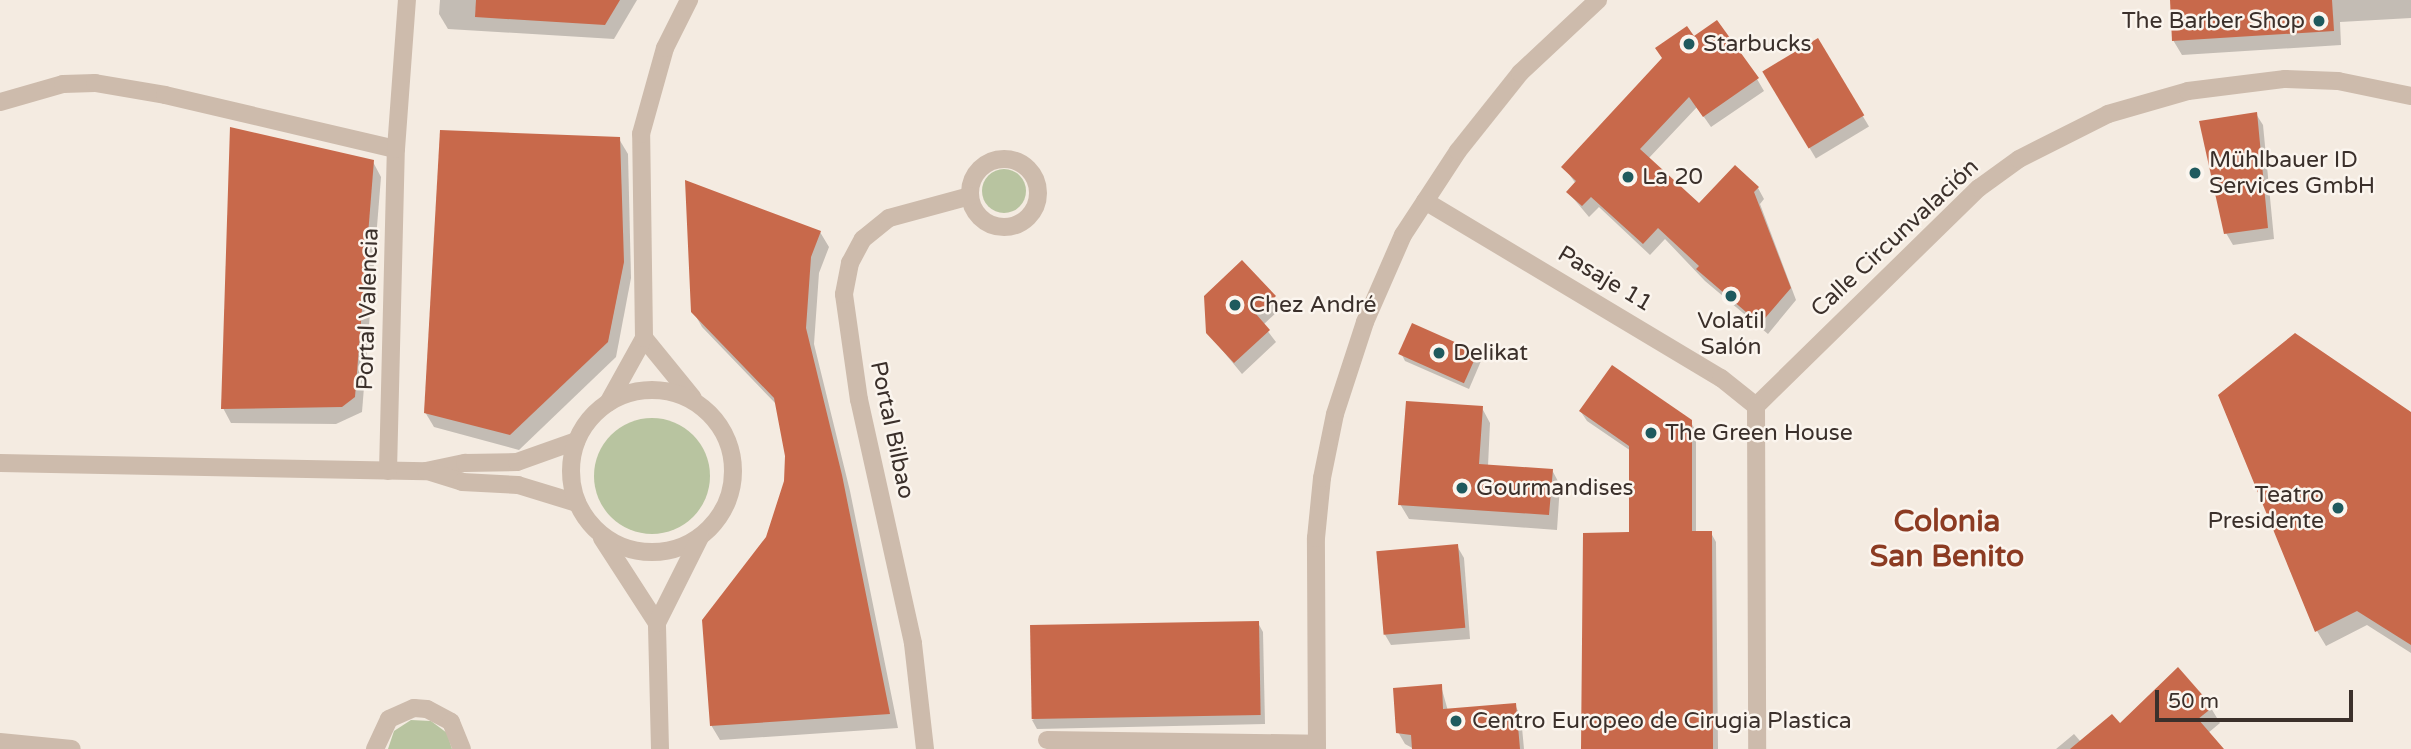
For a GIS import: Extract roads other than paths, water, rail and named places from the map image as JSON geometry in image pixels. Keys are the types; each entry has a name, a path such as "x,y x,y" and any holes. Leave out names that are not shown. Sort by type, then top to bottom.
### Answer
{"street":[{"name":"Portal Valencia","path":"388,471 396,149 407,0"},
{"path":"657,623 576,503 570,466 576,441 589,420 608,403 644,338 642,134 665,48 689,0"},
{"path":"1047,740 1317,746 1316,538 1330,438 1381,280 1424,201 1504,91 1550,41 1598,0"},
{"name":"Calle Circunvalación","path":"1756,406 1979,188 2020,159 2108,114 2188,91 2285,79 2338,81 2411,96"},
{"path":"0,102 63,84 95,83 165,94 396,149"},
{"name":"Portal Bilbao","path":"925,749 913,643 859,400 844,294 850,262 863,239 889,218 970,197"},
{"name":"Pasaje 11","path":"1424,201 1721,378 1756,406"},
{"path":"644,338 727,439 734,475 724,510 700,537 657,623 660,749"},
{"path":"608,403 646,390 672,392 696,403"},
{"path":"1756,406 1757,749"},
{"path":"0,464 426,471 464,463 517,462 576,441"},
{"path":"426,471 462,482 536,489 576,503"},
{"path":"599,534 620,546 655,553 700,537"},
{"path":"375,749 389,719 414,708 427,709 451,722 462,749"},
{"path":"0,742 72,749"}],"place":[{"name":"The Barber Shop","path":"2319,21"},
{"name":"Starbucks","path":"1689,44"},
{"name":"Mühlbauer ID Services GmbH","path":"2195,173"},
{"name":"La 20","path":"1628,177"},
{"name":"Volatil Salón","path":"1731,296"},
{"name":"Chez André","path":"1235,305"},
{"name":"Delikat","path":"1439,353"},
{"name":"The Green House","path":"1651,433"},
{"name":"Gourmandises","path":"1462,488"},
{"name":"Teatro Presidente","path":"2338,508"},
{"name":"Centro Europeo de Cirugia Plastica","path":"1456,721"}],"district":[{"name":"Colonia San Benito","path":"1947,539"}]}
